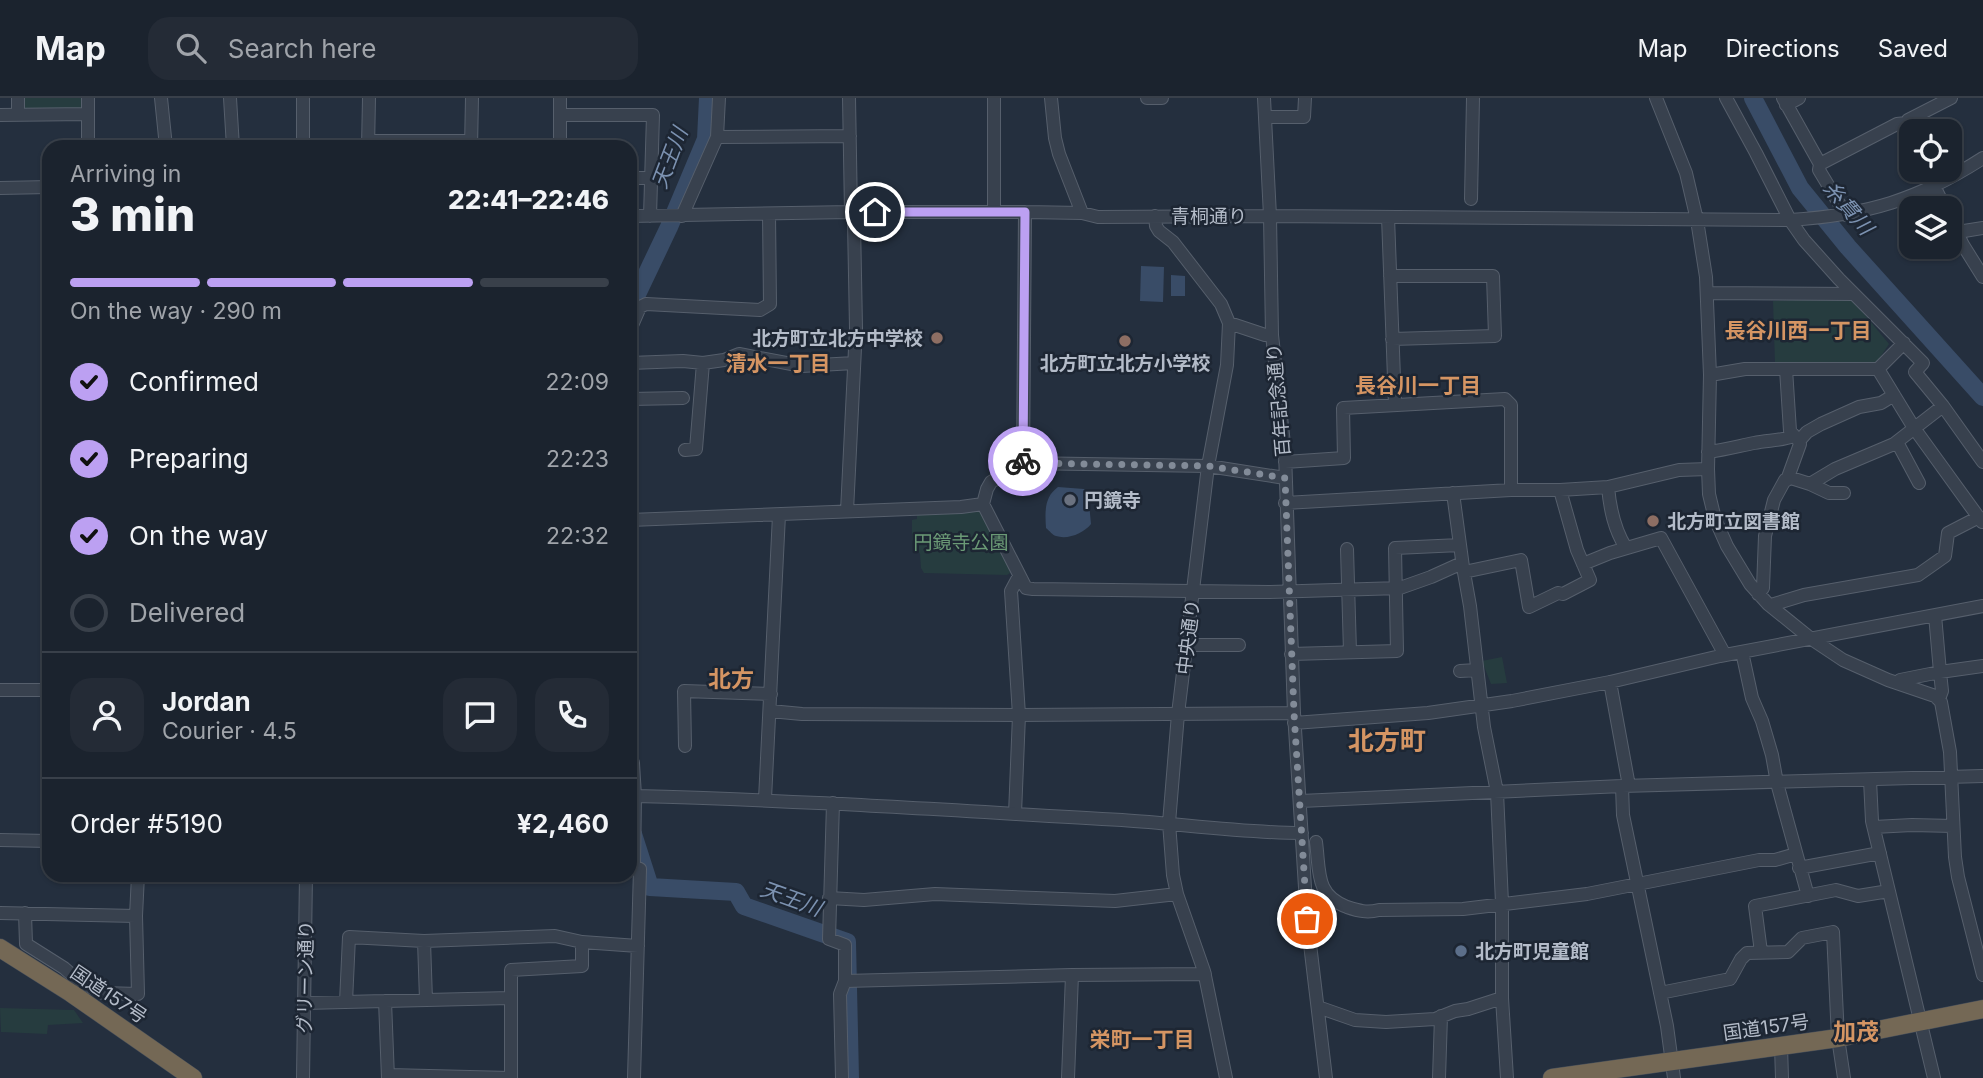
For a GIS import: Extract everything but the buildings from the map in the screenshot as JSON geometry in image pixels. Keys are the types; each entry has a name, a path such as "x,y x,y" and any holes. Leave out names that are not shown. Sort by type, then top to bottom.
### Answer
{"highway":[{"name":"国道157号","path":"0,948 71,992 193,1078"},
{"name":"国道157号","path":"1553,1078 1673,1070 1781,1046 1920,1023 1983,1009"}],"street":[{"path":"18,98 18,116"},
{"path":"88,98 88,140"},
{"path":"161,98 165,140"},
{"path":"230,98 233,140"},
{"path":"303,98 303,140"},
{"path":"368,140 369,98"},
{"path":"471,98 471,140"},
{"path":"560,98 560,140"},
{"path":"682,216 716,137 719,98"},
{"path":"847,511 856,328 849,98"},
{"path":"994,98 994,212"},
{"path":"1051,98 1059,154 1082,213 1090,209 1170,211 1186,212 1195,216"},
{"path":"1147,98 1162,98"},
{"name":"百年記念通り","path":"1264,98 1272,335 1285,462 1294,718 1307,919 1326,1078"},
{"path":"1266,117 1304,117 1305,98"},
{"path":"1471,199 1474,98"},
{"path":"1656,98 1686,173 1697,220 1708,293 1708,469 1709,494 1715,519 1742,573 1758,594 1810,638 1843,660 1898,683 1936,695 1939,699 1944,713 1952,778 1958,877 1982,971"},
{"path":"1726,98 1790,220 1804,240 1923,363 1915,372 1983,462"},
{"path":"1800,98 1785,101 1820,164 1819,170 1846,215"},
{"path":"1910,119 1951,98"},
{"path":"0,116 88,114"},
{"path":"560,115 653,116 650,216"},
{"path":"1820,164 1899,125"},
{"path":"716,137 850,136"},
{"name":"青桐通り","path":"637,216 1025,212 1082,213 1098,217 1790,220 1846,215 1873,209 1934,186 1983,158"},
{"path":"637,178 651,178"},
{"path":"1932,182 1939,196"},
{"path":"0,188 42,187"},
{"path":"1023,463 1025,212"},
{"path":"637,314 640,307 646,304 760,310 765,308 769,304 769,214"},
{"path":"1154,216 1159,231 1173,242 1221,304 1229,323 1272,335"},
{"path":"1388,217 1395,405"},
{"path":"1962,232 1983,228"},
{"path":"1962,241 1983,277"},
{"path":"1390,276 1493,276 1495,336 1392,339"},
{"path":"1708,293 1854,294"},
{"name":"中央通り","path":"1226,1078 1205,974 1177,894 1169,823 1178,714 1208,466 1227,365 1229,323"},
{"path":"1710,375 1745,369 1878,369 1904,343"},
{"path":"637,363 703,363 724,360 739,354 803,366 854,363"},
{"path":"685,450 696,449 703,363"},
{"path":"1758,594 1763,589 1765,536 1773,500 1787,480 1800,444 1790,431 1786,369"},
{"path":"1771,605 1804,596 1918,575 1945,556 1948,533 1981,520 1914,428 1878,369"},
{"path":"1708,452 1796,438 1860,407 1881,403 1894,394"},
{"path":"637,399 683,398"},
{"path":"1285,462 1344,458 1342,408 1505,399 1511,405 1510,490"},
{"path":"1810,484 1835,469 1897,442 1943,406"},
{"path":"1897,442 1919,483"},
{"path":"1285,478 1208,466 1023,463 991,482 986,489 983,504 1026,588 1396,588 1463,567 1521,561 1529,607 1590,580 1560,490"},
{"path":"1285,503 1608,487 1679,470 1708,469"},
{"path":"1787,480 1791,478 1829,493 1844,493"},
{"path":"1608,487 1610,508 1626,548"},
{"path":"1452,493 1497,792 1502,903 1502,998 1507,1078"},
{"path":"637,520 983,504"},
{"path":"765,799 779,515"},
{"path":"1583,564 1661,538 1725,655"},
{"path":"1291,654 1397,651 1395,548 1460,545"},
{"path":"1347,550 1350,652"},
{"path":"1015,814 1018,715 1012,591 1019,576"},
{"path":"770,711 1018,715 1178,714 1294,718 1428,713 1482,706 1610,682 1725,655 1983,606"},
{"path":"1935,615 1941,691 1939,699"},
{"path":"1187,645 1240,645"},
{"path":"1742,652 1752,698 1772,755 1777,783 1808,895"},
{"path":"1898,683 1900,680 1983,666"},
{"path":"1460,670 1478,670"},
{"path":"1610,682 1626,786 1623,815 1667,1026 1673,1070"},
{"path":"0,690 42,690"},
{"path":"685,746 684,691 771,694"},
{"path":"1301,801 1626,786 1983,776"},
{"path":"1870,780 1874,827 1934,1078"},
{"path":"637,796 765,799 1302,833"},
{"path":"833,803 829,939 845,945 845,981 839,994 842,1078"},
{"path":"1874,827 1953,826"},
{"path":"0,840 42,841"},
{"path":"1316,842 1324,892 1332,900 1366,913 1463,909 1587,894 1796,854"},
{"path":"1799,867 1880,853"},
{"path":"634,1078 641,878 640,869 637,868"},
{"path":"25,913 26,944 64,968 80,982 103,993 138,994 138,882"},
{"name":"グリーン通り","path":"303,1078 306,882"},
{"path":"1761,952 1755,906 1836,890 1858,896 1889,891"},
{"path":"829,898 864,900 935,894 1115,901 1177,894"},
{"path":"0,913 136,916"},
{"path":"1660,993 1730,979 1747,953 1788,952 1802,938 1833,932 1838,1038 1844,1078"},
{"path":"346,1002 349,937 424,941 555,936 582,942 638,946"},
{"path":"424,941 426,1000"},
{"path":"385,1001 388,1076 511,1078 511,970 582,966 582,942"},
{"path":"845,981 1205,974"},
{"path":"1068,1078 1072,975"},
{"path":"305,1003 511,998"},
{"path":"1318,1007 1355,1020 1386,1022 1435,1019 1502,998"},
{"path":"1439,1078 1441,1016"},
{"path":"1781,1046 1782,1078"}],"green space":[{"path":"23,98 83,98 83,107 80,110 27,111 23,107"},
{"path":"1851,298 1889,344 1875,365 1775,364 1773,301"},
{"name":"円鏡寺公園","path":"917,512 982,512 1009,562 1010,573 924,573 920,554 912,540 912,520 917,519"},
{"path":"1502,657 1507,683 1491,684 1482,661"},
{"path":"0,1008 74,1010 83,1023 48,1025 47,1034 1,1032"}],"water":[{"path":"1141,266 1164,267 1163,302 1140,301"},
{"path":"1171,275 1185,276 1185,296 1171,296"},
{"path":"1058,487 1084,489 1088,493 1091,524 1075,535 1056,536 1046,528 1048,500"}],"waterway":[{"name":"天王川","path":"637,294 706,139 708,98"},
{"name":"糸貫川","path":"1753,98 1800,188 1848,247 1983,397"},
{"name":"天王川","path":"637,846 650,887 736,892 744,906 847,942 850,1078"}],"way so far":[{"path":"1023,461 1208,466 1285,478 1294,713 1307,919"}],"place":[{"name":"北方町立北方中学校","path":"937,338"},
{"name":"北方町立北方小学校","path":"1125,341"},
{"name":"円鏡寺","path":"1070,500"},
{"name":"北方町立図書館","path":"1653,521"},
{"name":"北方町児童館","path":"1461,951"}],"district":[{"name":"長谷川西一丁目","path":"1798,331"},
{"name":"清水一丁目","path":"778,364"},
{"name":"長谷川一丁目","path":"1418,386"},
{"name":"北方","path":"731,679"},
{"name":"北方町","path":"1387,741"},
{"name":"加茂","path":"1856,1032"},
{"name":"栄町一丁目","path":"1142,1040"}],"route":[{"path":"875,212 1025,212 1023,461"}]}
